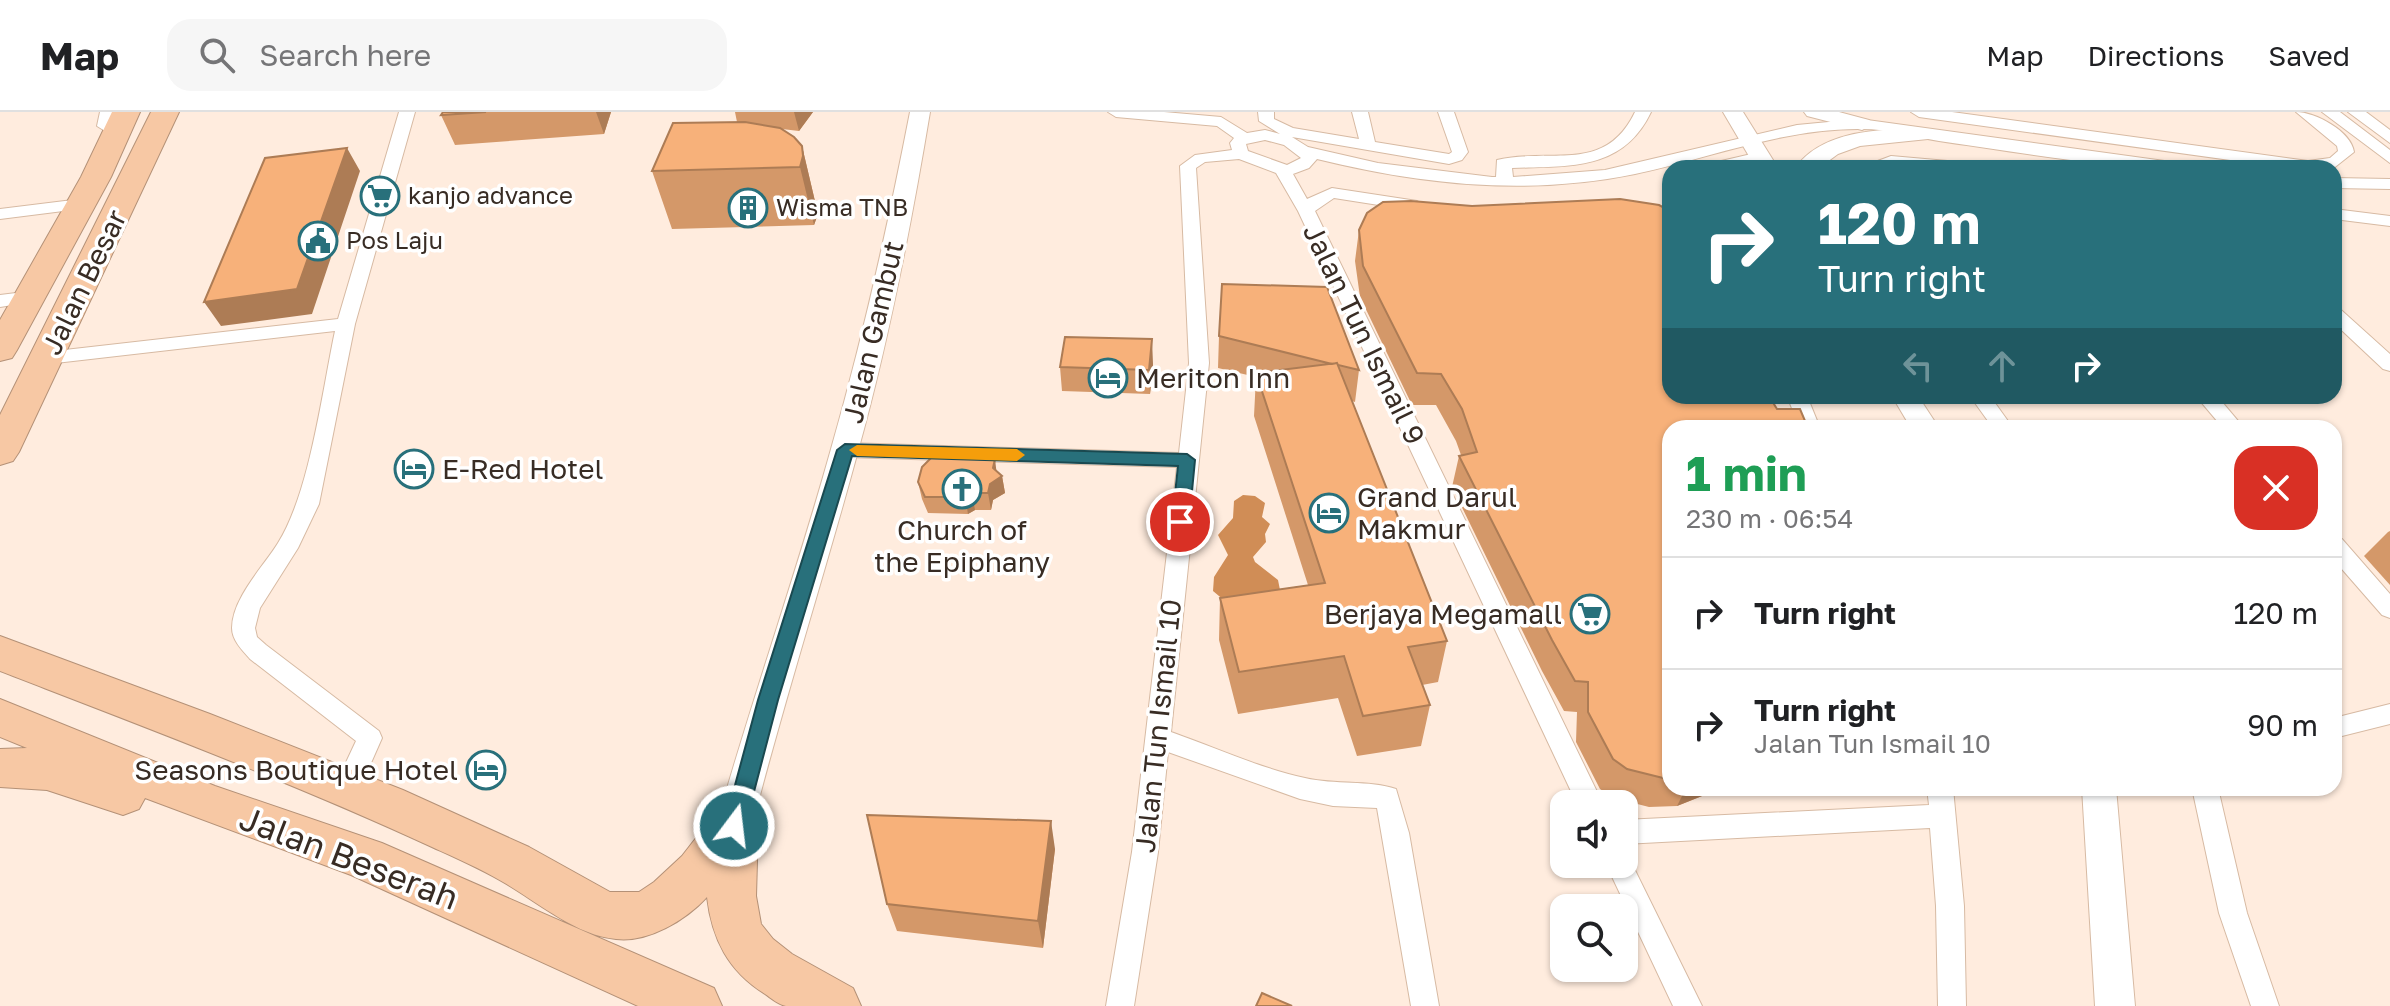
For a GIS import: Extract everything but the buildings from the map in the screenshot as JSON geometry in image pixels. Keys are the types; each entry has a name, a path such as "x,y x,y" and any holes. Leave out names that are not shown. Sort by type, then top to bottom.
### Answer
{"highway":[{"name":"Jalan Besar","path":"0,452 165,112"},
{"name":"Jalan Besar","path":"0,350 81,204 113,117"},
{"path":"0,473 27,393"},
{"path":"0,624 190,725"},
{"name":"Jalan Beserah","path":"0,653 347,788 515,863 595,909 616,917 638,915 663,905 685,887 734,826"},
{"name":"Jalan Beserah","path":"0,717 203,802 365,858 696,1006"},
{"path":"0,768 16,766 83,780 256,846 365,858"},
{"path":"734,826 729,884 733,923 741,941 759,962 783,979 835,1006"}],"street":[{"path":"347,788 370,738 258,652 247,641 243,628 249,606 290,542 308,504 346,324 407,112"},
{"name":"Jalan Gambut","path":"734,826 768,700 845,450 895,251 920,112"},
{"path":"1116,112 1221,122 1234,128 1242,146 1307,173 1430,208 1432,187"},
{"path":"1266,112 1267,121 1286,136 1307,173 1314,202 1306,211"},
{"path":"1360,112 1368,146"},
{"path":"1242,146 1265,135 1286,136 1449,159 1460,152 1446,112"},
{"path":"1505,181 1503,163 1601,155 1621,144 1639,126 1643,112"},
{"path":"1733,112 1759,155"},
{"path":"1814,112 1862,124 1919,123 2047,132 2262,160"},
{"path":"2039,112 2047,132"},
{"path":"2304,112 2345,144 2346,152 2337,160"},
{"path":"2330,112 2390,158"},
{"path":"2356,112 2390,138"},
{"path":"1815,160 1843,144 1919,123 2131,160"},
{"path":"1720,160 1759,155 1862,124"},
{"path":"2343,184 2366,177 2377,163 2372,144"},
{"name":"Jalan Tun Ismail 10","path":"1120,1006 1145,852 1199,363 1188,166 1201,158 1242,146"},
{"path":"1307,173 1349,163 1505,181 1571,180 1662,168"},
{"path":"1307,173 1500,194 1561,195 1595,192 1662,179"},
{"name":"Jalan Tun Ismail 9","path":"1307,173 1306,211 1583,790"},
{"path":"2343,184 2390,184"},
{"path":"2343,184 2390,195"},
{"path":"0,214 81,204"},
{"path":"2342,215 2390,221"},
{"path":"0,301 32,297"},
{"path":"2342,320 2390,365"},
{"path":"47,358 346,324"},
{"path":"2342,330 2355,332"},
{"path":"2213,404 2227,420"},
{"path":"845,450 1187,460"},
{"path":"2342,554 2390,609"},
{"path":"2342,726 2390,714"},
{"path":"1158,738 1300,788 1333,795 1387,797 1396,833 1425,1006"},
{"path":"1941,796 1952,1006"},
{"path":"2100,796 2115,1006"},
{"path":"2207,796 2233,913 2265,1006"},
{"path":"1638,831 1944,816"},
{"path":"1626,878 1688,1006"}],"shaded area":[{"path":"1243,495 1255,496 1265,503 1262,517 1270,524 1265,534 1266,542 1253,557 1278,580 1281,595 1225,601 1213,591 1214,577 1228,555 1218,535 1233,518 1234,501"}],"slow traffic":[{"path":"857,450 1017,455"}],"place":[{"name":"kanjo advance","path":"380,196"},
{"name":"Wisma TNB","path":"748,208"},
{"name":"Pos Laju","path":"318,241"},
{"name":"Meriton Inn","path":"1108,378"},
{"name":"E-Red Hotel","path":"414,469"},
{"name":"Church of the Epiphany","path":"962,489"},
{"name":"Grand Darul Makmur","path":"1329,513"},
{"name":"Berjaya Megamall","path":"1590,614"},
{"name":"Seasons Boutique Hotel","path":"486,770"}],"route":[{"path":"734,826 768,700 845,450 1187,460 1180,522"}]}
